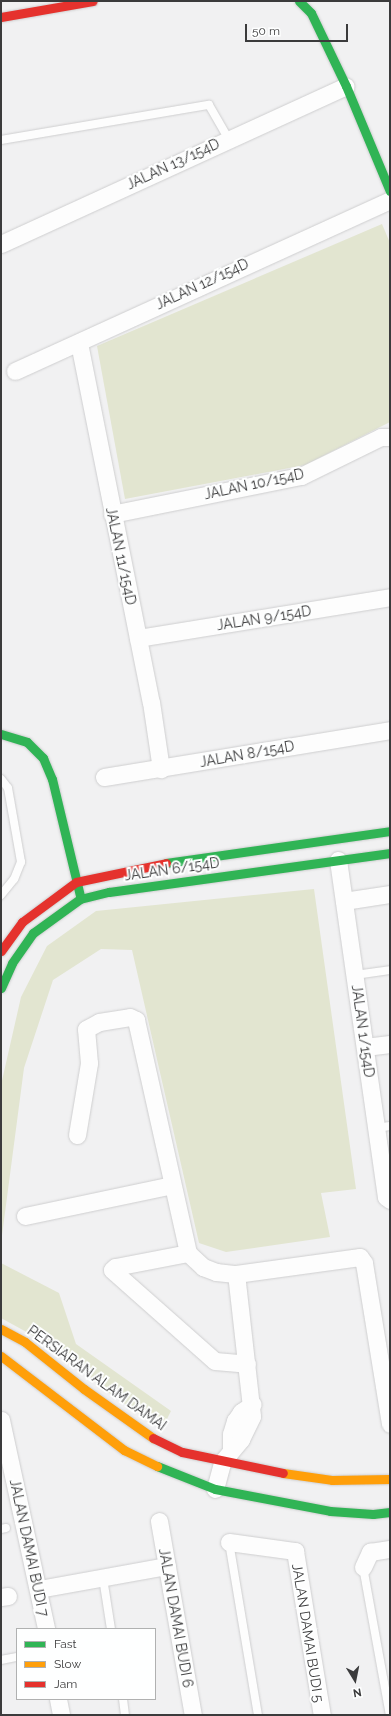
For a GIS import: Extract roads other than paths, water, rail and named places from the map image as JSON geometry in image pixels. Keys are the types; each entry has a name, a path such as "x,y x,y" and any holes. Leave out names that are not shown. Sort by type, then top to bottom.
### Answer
{"street":[{"path":"1,17 93,1"},
{"path":"299,1 311,13 346,86 390,191"},
{"name":"JALAN 13/154D","path":"1,244 228,138 346,86"},
{"name":"JALAN 12/154D","path":"15,371 79,343 170,298 390,200"},
{"name":"JALAN 11/154D","path":"79,343 138,638 161,769"},
{"name":"JALAN 10/154D","path":"112,514 301,476 381,437 390,437"},
{"name":"JALAN 9/154D","path":"138,638 390,597"},
{"name":"JALAN 8/154D","path":"104,777 161,769 390,730"},
{"path":"2,731 27,742 43,758 52,779 80,899"},
{"name":"JALAN 6/154D","path":"1,988 12,963 33,933 80,899 109,892 337,849 390,831"},
{"name":"JALAN 6/154D","path":"1,951 22,922 58,894 76,882 115,872 337,849 390,853"},
{"name":"JALAN 1/154D","path":"337,849 365,1047 383,1127 386,1197 390,1200"},
{"path":"71,861 88,869 115,872"},
{"path":"58,894 71,861"},
{"path":"344,901 390,894"},
{"path":"77,1135 89,1063 86,1029 99,1022 130,1017 136,1020 188,1253 203,1267 216,1272 236,1274 360,1257 364,1263 387,1388 390,1424"},
{"path":"365,1047 390,1044"},
{"path":"25,1216 172,1185"},
{"path":"188,1253 115,1267 112,1270 215,1361 247,1364"},
{"path":"215,1488 227,1456 241,1439 252,1416 253,1404 236,1274"},
{"name":"PERSIARAN ALAM DAMAI","path":"1,1329 25,1342 84,1389 151,1437 182,1452 227,1456 332,1480 390,1479"},
{"path":"1,1356 124,1450 172,1474 215,1488 330,1511 373,1514 390,1512"},
{"name":"JALAN DAMAI BUDI 7","path":"1,1420 46,1628"},
{"name":"JALAN DAMAI BUDI 6","path":"159,1521 193,1715"},
{"name":"JALAN DAMAI BUDI 5","path":"229,1542 295,1551 322,1715"},
{"path":"363,1567 370,1552 390,1549"},
{"path":"38,1589 167,1566"},
{"path":"58,1700 61,1715"}],"lane":[{"path":"1,140 209,105 228,138"},
{"path":"1,779 8,788 21,862 14,879 1,895"},
{"path":"355,976 390,970"},
{"path":"229,1542 258,1715"},
{"path":"363,1567 390,1715"},
{"path":"103,1578 111,1628"},
{"path":"1,1660 16,1657"},
{"path":"123,1700 125,1715"}]}
